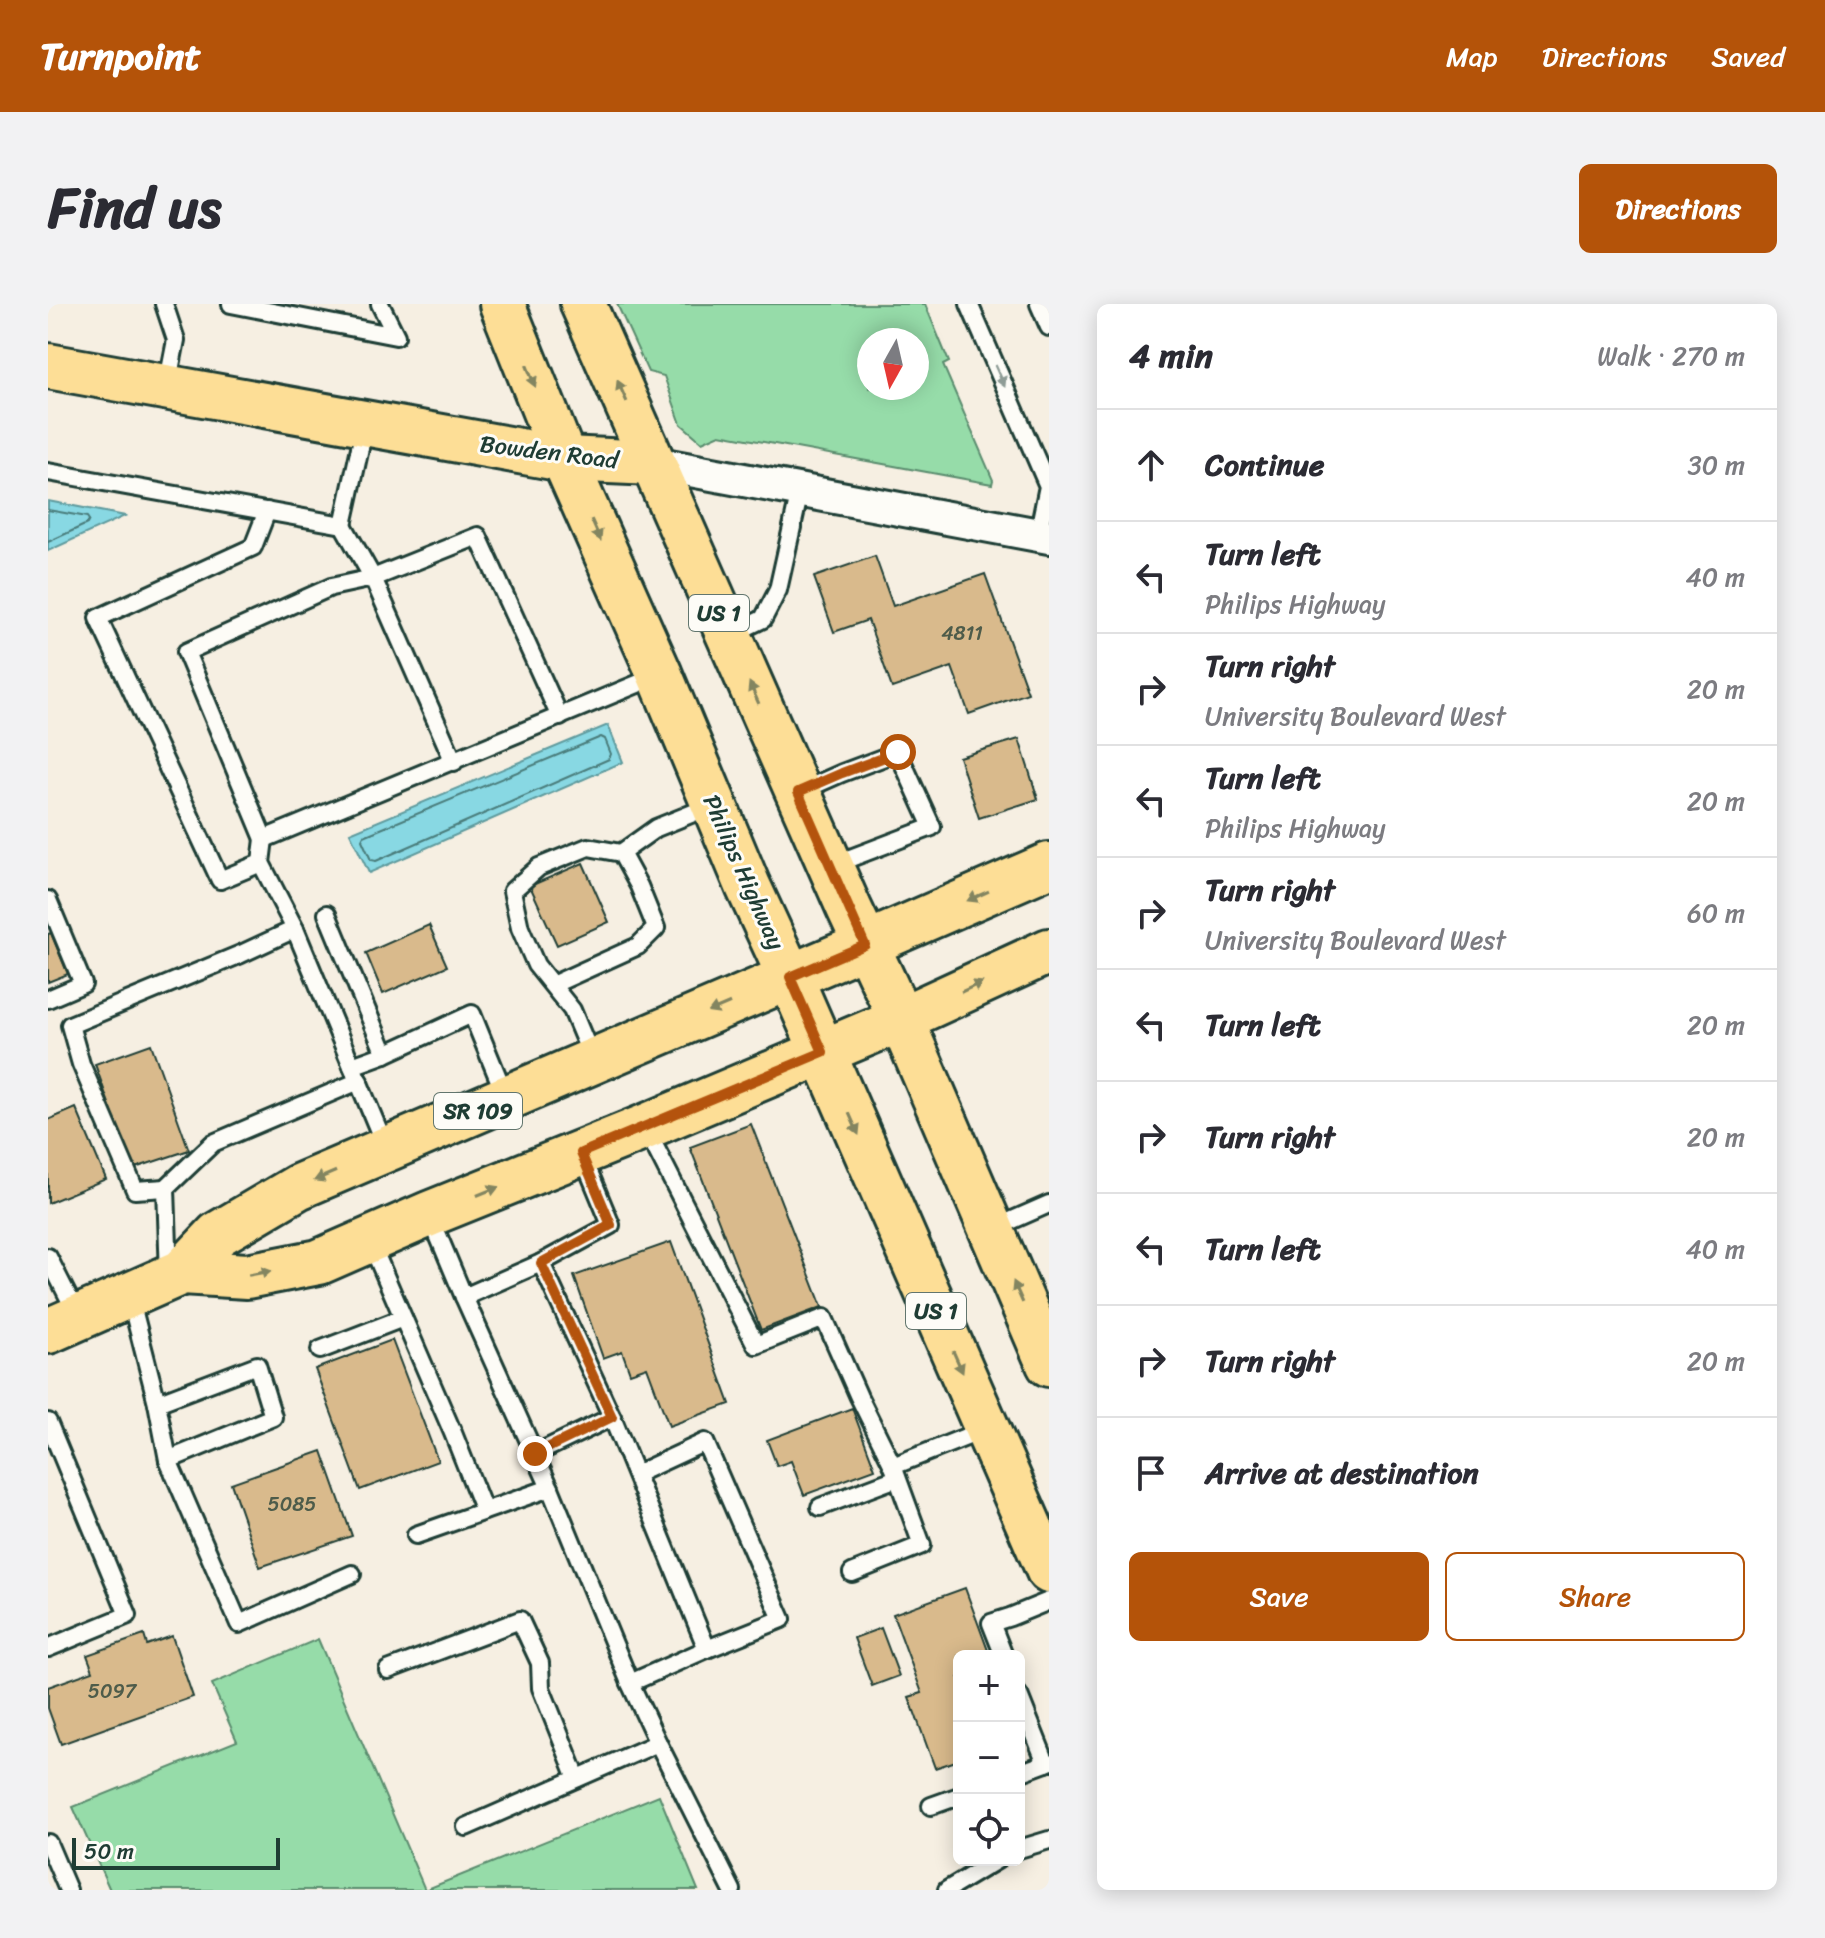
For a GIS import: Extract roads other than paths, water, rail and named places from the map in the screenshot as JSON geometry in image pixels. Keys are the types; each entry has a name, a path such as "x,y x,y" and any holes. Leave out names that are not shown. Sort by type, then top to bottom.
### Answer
{"main road":[{"name":"Philips Highway","path":"502,304 564,459 660,675 748,886 1049,1571"},
{"name":"US 1","path":"583,304 865,945 901,1019 1049,1364"},
{"name":"Bowden Road","path":"48,366 564,459 653,463"},
{"name":"SR 109","path":"63,1324 176,1275 218,1234 298,1187 1049,865"},
{"name":"SR 109","path":"176,1275 247,1276 319,1262 901,1019 1049,951"}],"street":[{"name":"Bowden Road","path":"653,463 1043,536"}],"lane":[{"path":"164,304 176,340 167,388"},
{"path":"231,304 396,336 380,304"},
{"path":"969,304 1048,486 1043,536"},
{"path":"1039,304 1049,327"},
{"path":"365,425 343,525 373,578 454,762"},
{"path":"48,472 343,525"},
{"path":"729,635 763,619 778,590 800,491"},
{"path":"261,863 220,880 98,618 253,547 267,511"},
{"path":"387,1149 295,929 261,863 264,839 186,652 331,587 373,578 478,536 560,717"},
{"path":"264,839 660,675"},
{"path":"798,792 898,752 932,827 830,866"},
{"path":"593,1061 572,1010 536,965 520,928 512,891 539,867 588,847 621,853 656,828 714,804"},
{"path":"552,985 638,946 656,928 621,853"},
{"path":"48,900 83,984 48,999"},
{"path":"327,914 385,1054"},
{"path":"295,929 70,1025 81,1064 135,1190 166,1188 213,1143 356,1074 385,1054 472,1014 506,1099"},
{"path":"645,1127 756,1345 824,1318 895,1472 922,1545 852,1573"},
{"path":"464,1297 541,1263 611,1225 581,1153"},
{"path":"166,1188 176,1275"},
{"path":"990,1230 1049,1204"},
{"path":"429,1214 550,1488 630,1683 732,1890"},
{"path":"370,1241 484,1511"},
{"path":"48,1257 63,1324"},
{"path":"541,1263 612,1417 707,1649"},
{"path":"130,1295 168,1460 239,1624 352,1574"},
{"path":"320,1350 403,1318"},
{"path":"157,1403 257,1365 273,1417 168,1460"},
{"path":"535,1454 612,1417"},
{"path":"48,1422 128,1615 48,1648"},
{"path":"820,1507 987,1429"},
{"path":"630,1683 782,1619 705,1442 636,1474"},
{"path":"416,1535 550,1488"},
{"path":"1002,1650 991,1623 1049,1601"},
{"path":"388,1670 520,1620 540,1663 541,1688 577,1778"},
{"path":"1025,1709 1048,1763 1025,1771"},
{"path":"466,1827 658,1743"},
{"path":"931,1806 953,1798"},
{"path":"1025,1847 1049,1840"},
{"path":"48,1843 68,1890"},
{"path":"947,1890 987,1866"}],"water":[{"path":"48,501 125,516 48,551"},
{"path":"608,725 623,762 369,873 350,833"}]}
